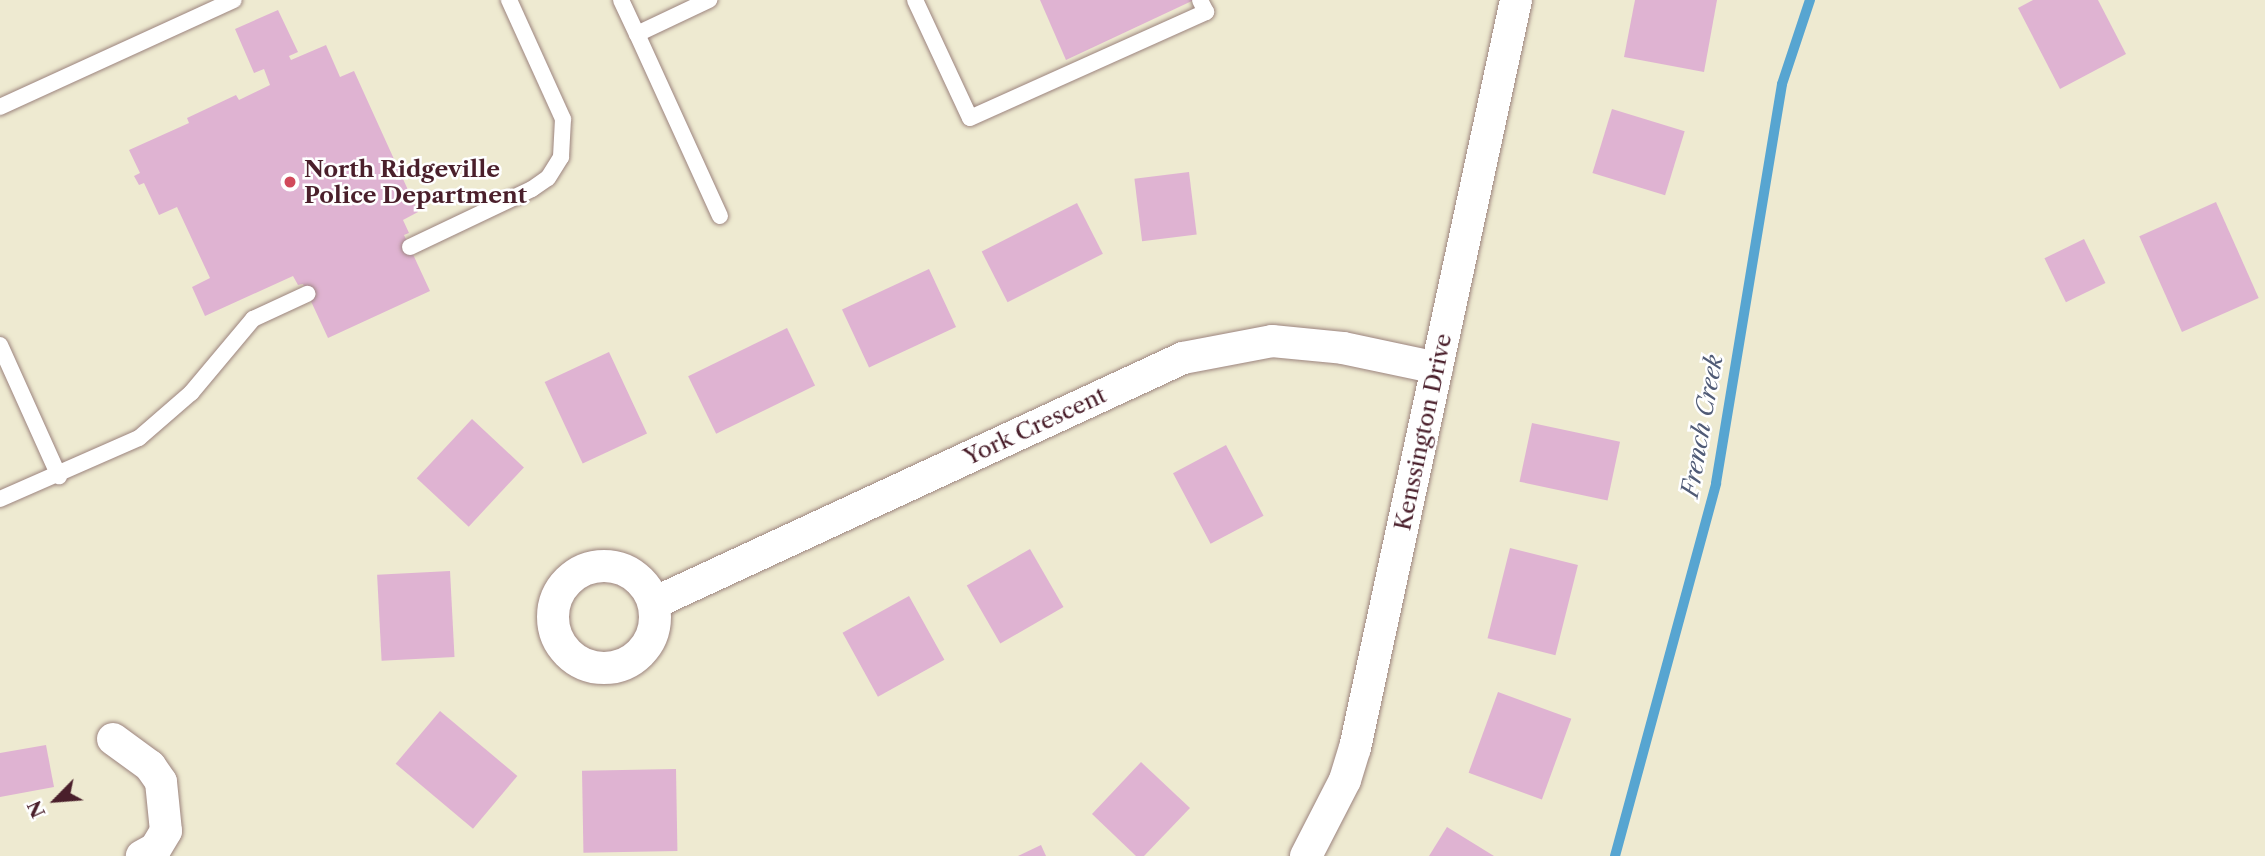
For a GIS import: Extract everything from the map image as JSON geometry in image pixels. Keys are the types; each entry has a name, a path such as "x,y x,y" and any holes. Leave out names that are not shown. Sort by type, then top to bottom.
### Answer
{"street":[{"name":"Kenssington Drive","path":"1306,856 1345,780 1355,748 1516,0"},
{"name":"York Crescent","path":"653,603 1183,358 1272,341 1343,348 1437,368"},
{"path":"113,739 150,766 161,782 166,831 155,849 142,856"}],"lane":[{"path":"0,107 234,0"},
{"path":"410,247 532,189 548,178 561,156 563,120 509,0"},
{"path":"621,0 720,216"},
{"path":"637,34 709,0"},
{"path":"915,0 970,118 1206,12 1200,0"},
{"path":"0,499 59,476 148,431 199,385 242,329 266,312 307,294"},
{"path":"0,345 59,476"}],"building":[{"path":"1040,0 1194,0 1066,60"},
{"path":"1635,0 1717,0 1704,72 1624,57"},
{"path":"2033,0 2098,0 2126,54 2060,89 2018,8"},
{"path":"278,10 298,52 289,56 291,60 326,45 340,77 354,71 418,212 403,220 409,233 404,235 430,291 328,338 303,284 298,285 293,276 205,316 192,287 210,278 177,207 159,215 144,183 139,185 134,176 140,173 129,150 189,123 187,118 236,95 239,100 270,85 264,69 254,73 235,29"},
{"path":"1612,109 1685,131 1665,195 1592,173"},
{"path":"1189,172 1197,235 1142,241 1134,179"},
{"path":"2216,202 2259,298 2182,332 2139,236"},
{"path":"1077,203 1103,254 1008,302 982,252"},
{"path":"2084,239 2105,283 2066,302 2044,258"},
{"path":"929,269 956,327 869,368 842,310"},
{"path":"787,328 815,386 716,434 688,376"},
{"path":"609,352 647,434 583,464 545,382"},
{"path":"472,419 524,467 469,527 417,478"},
{"path":"1532,423 1620,442 1608,500 1520,482"},
{"path":"1226,445 1264,516 1211,544 1173,473"},
{"path":"1510,548 1578,565 1555,655 1488,638"},
{"path":"1030,549 1064,607 1000,644 967,586"},
{"path":"450,571 455,657 382,661 377,575"},
{"path":"909,596 944,660 878,697 843,633"},
{"path":"1498,692 1571,719 1542,799 1469,773"},
{"path":"440,711 517,776 473,829 396,764"},
{"path":"46,745 54,787 0,797 0,753"},
{"path":"1141,762 1190,808 1144,856 1136,856 1092,814"},
{"path":"676,769 677,851 583,853 582,771"},
{"path":"1447,827 1494,856 1429,856"},
{"path":"1041,845 1046,856 1018,856"}],"waterway":[{"name":"French Creek","path":"1615,856 1716,483 1782,84 1810,0"}],"place":[{"name":"North Ridgeville Police Department","path":"290,182"}]}
